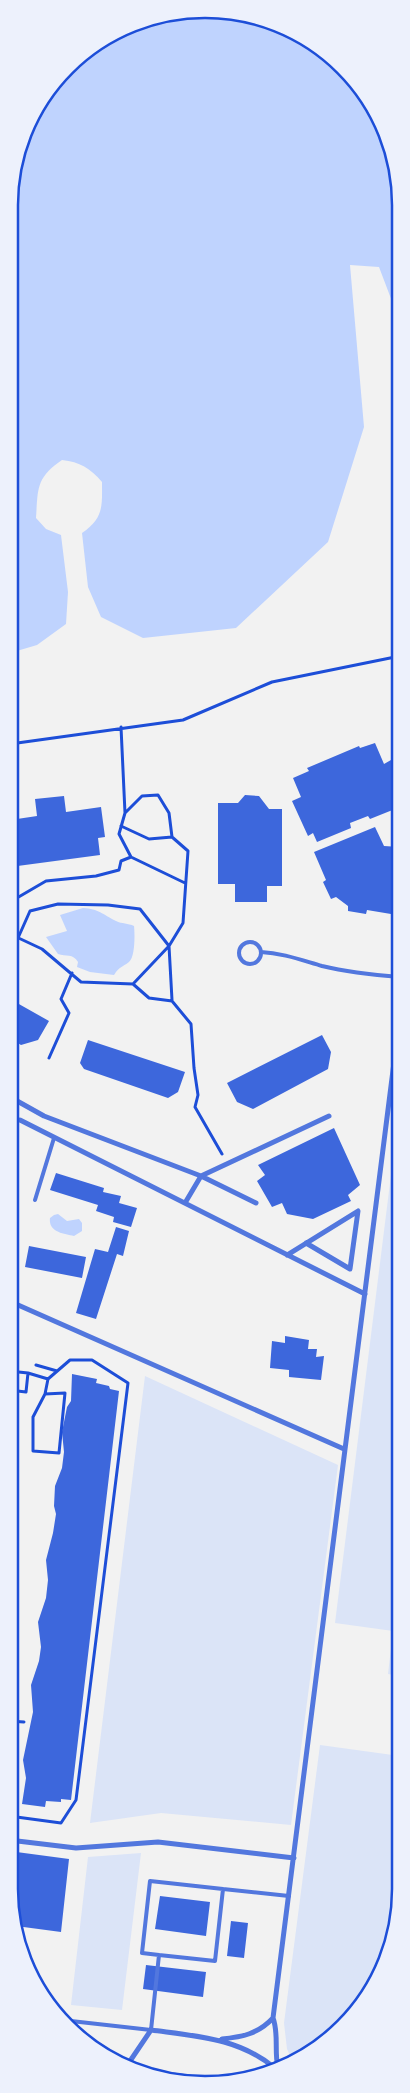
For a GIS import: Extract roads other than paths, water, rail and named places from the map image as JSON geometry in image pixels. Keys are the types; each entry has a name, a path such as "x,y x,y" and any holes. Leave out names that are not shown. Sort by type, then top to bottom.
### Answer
{"street":[{"path":"277,2061 276,2028 273,2018 392,1079"},
{"path":"18,1101 44,1116 201,1176 256,1203"},
{"path":"185,1203 201,1176 329,1116"},
{"path":"20,1120 365,1294"},
{"path":"288,1255 358,1211 350,1270 306,1244"},
{"path":"18,1305 344,1449"},
{"path":"18,1841 76,1848 158,1842 294,1858"},
{"path":"220,2040 239,2038 257,2032 273,2018"},
{"path":"131,2060 151,2030 220,2040 246,2050 270,2064"}],"lane":[{"path":"248,942 255,943 261,952 257,961 251,964 242,960 239,953 241,946 248,942"},
{"path":"261,952 278,953 324,966 356,972 392,976"},
{"path":"35,1200 54,1138"},
{"path":"223,1889 215,1962 142,1953 150,1880 289,1896"},
{"path":"72,2021 151,2030 159,1955"}],"water":[{"path":"193,18 229,19 265,27 309,49 329,64 346,81 361,101 378,133 386,156 391,181 392,301 379,267 350,265 364,427 328,542 236,628 143,638 101,617 88,587 82,533 98,517 102,498 102,482 84,466 62,460 47,472 40,484 36,518 46,529 61,535 68,592 66,624 37,645 18,651 18,193 21,168 27,145 43,111 64,81 91,56 122,37 156,24"},
{"path":"83,908 97,911 118,922 134,926 134,946 131,960 114,975 90,972 77,967 78,962 76,959 72,956 58,954 46,937 67,931 60,915"},
{"path":"58,1214 67,1221 79,1219 82,1223 82,1231 74,1236 58,1232 50,1223 50,1218"}]}
